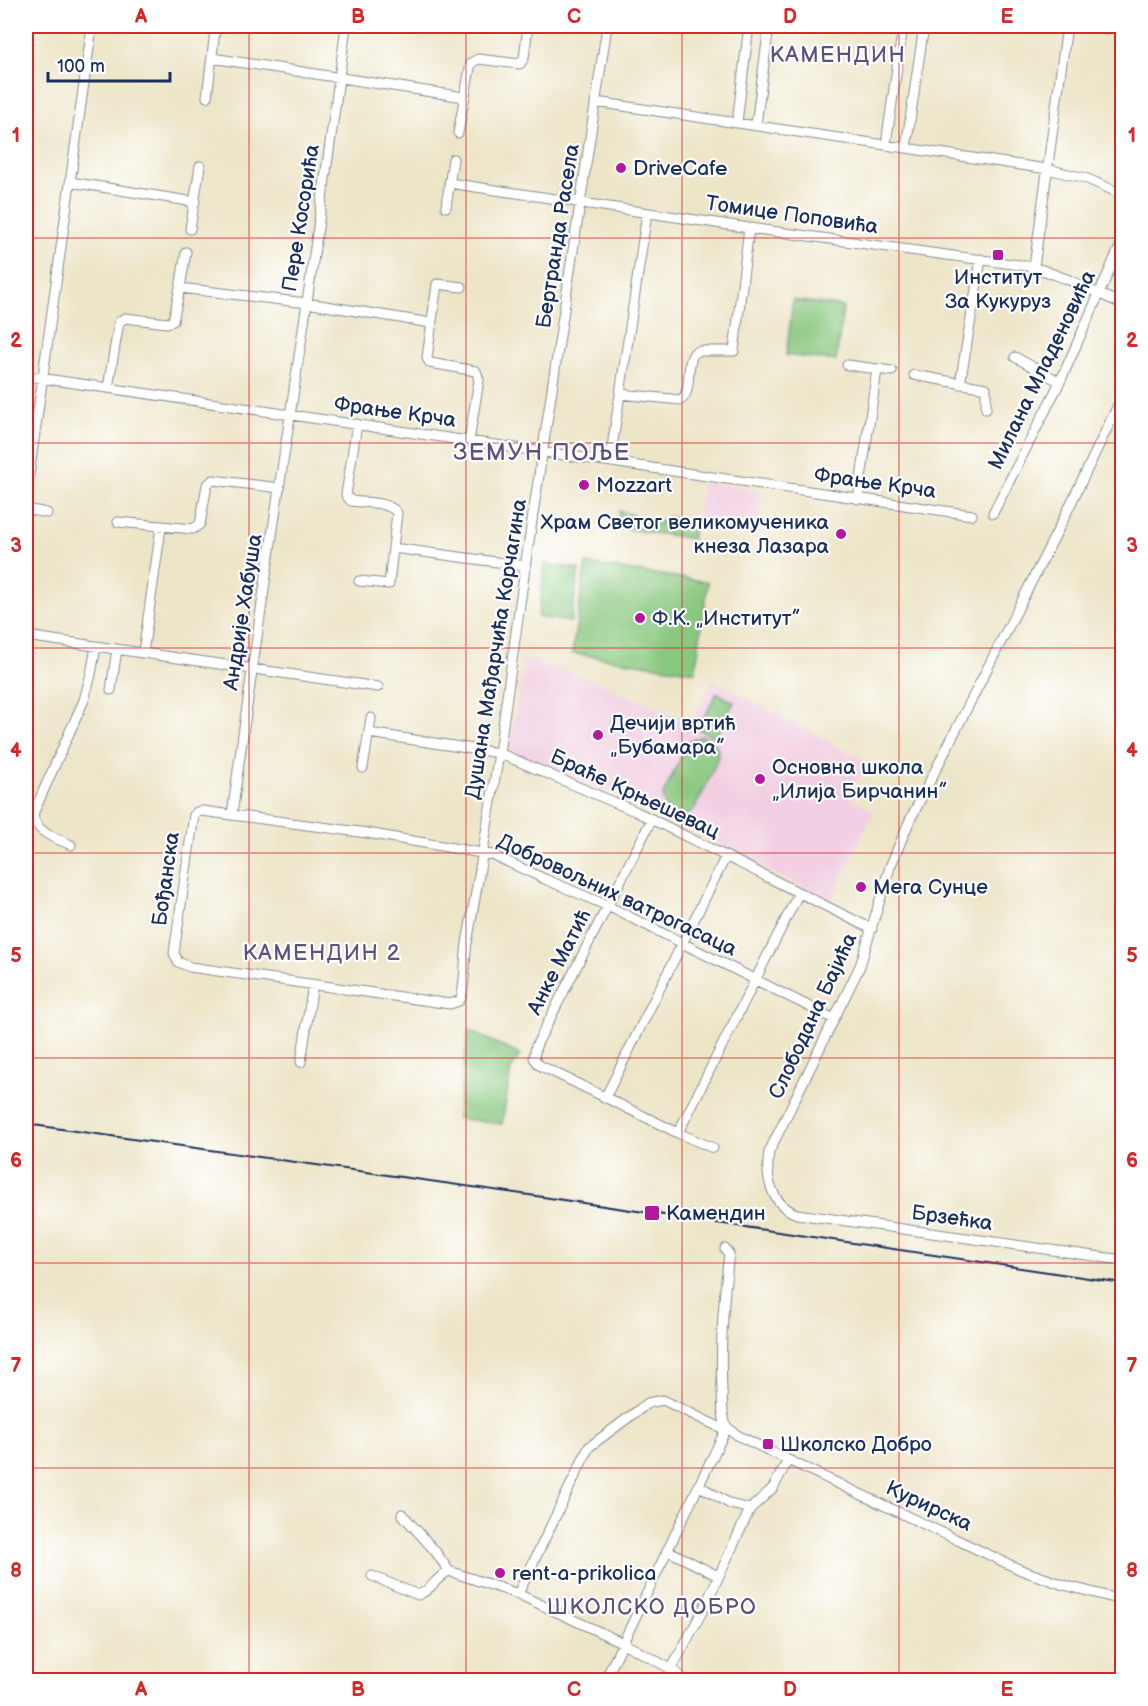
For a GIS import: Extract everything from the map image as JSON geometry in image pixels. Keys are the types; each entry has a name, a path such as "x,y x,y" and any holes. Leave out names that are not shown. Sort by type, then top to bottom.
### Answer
{"street":[{"path":"26,496 92,26"},
{"path":"207,97 215,31 213,26"},
{"name":"Пере Косорића","path":"290,415 346,26"},
{"path":"458,133 469,65 478,59 517,64 523,61 528,26"},
{"name":"Бертранда Расела","path":"544,451 607,26"},
{"path":"737,122 749,26"},
{"path":"756,125 769,26"},
{"path":"886,144 903,26"},
{"path":"906,147 924,26"},
{"path":"1035,267 1067,26"},
{"path":"1117,26 1122,27"},
{"path":"212,58 464,97"},
{"path":"596,102 1047,169 1085,178 1122,194"},
{"path":"446,207 453,159"},
{"path":"190,229 200,166"},
{"path":"70,182 195,202"},
{"name":"Томице Поповића","path":"449,183 749,228 1035,267 1122,304"},
{"path":"610,461 647,213"},
{"path":"620,394 681,400 685,395 690,361 694,353 734,351 749,228"},
{"name":"Милана Младеновића","path":"993,513 1060,382 1122,242"},
{"path":"108,388 119,322 125,318 167,323 173,321 186,252"},
{"path":"960,384 981,259"},
{"path":"462,287 436,284 427,358 430,363 476,371 479,376 469,441"},
{"path":"180,288 307,303 431,323"},
{"path":"1015,357 1060,382"},
{"path":"847,365 892,371"},
{"path":"858,499 877,370"},
{"name":"Фрање Крча","path":"26,375 972,515"},
{"path":"914,375 986,388 986,409"},
{"name":"Слободана Бајића","path":"779,1204 770,1183 769,1152 860,966 890,867 909,822 1063,519 1122,397"},
{"name":"Андрије Хабуша","path":"232,814 251,670 290,415"},
{"path":"357,424 346,495 351,501 388,506 397,513 388,584 359,580"},
{"name":"Душана Мађарчића Корчагина","path":"313,984 450,1004 459,1001 462,994 467,947 499,753 525,566 544,451"},
{"path":"118,522 189,530 199,526 207,485 213,480 280,488"},
{"path":"26,509 46,513"},
{"path":"143,653 161,528"},
{"path":"393,548 525,566"},
{"path":"26,636 378,687"},
{"path":"72,845 38,828 34,821 35,808 84,700 96,646"},
{"path":"111,690 117,650"},
{"path":"363,768 371,718"},
{"name":"Браће Крњешевац","path":"369,734 499,753 652,819 872,929"},
{"name":"Бођанска","path":"232,814 202,811 194,815 174,952 175,959 184,965 313,984"},
{"name":"Добровољних ватрогасаца","path":"232,814 367,833 493,855 609,906 834,1019"},
{"name":"Анке Матић","path":"605,1098 539,1065 534,1058 536,1046 652,819"},
{"path":"712,1148 605,1098 726,856"},
{"path":"678,1133 799,892"},
{"path":"301,1062 313,984"},
{"name":"Брзећка","path":"779,1204 786,1210 809,1216 1122,1260"},
{"path":"605,1680 726,1428 723,1416 721,1359 729,1254 725,1249"},
{"name":"Курирска","path":"518,1594 583,1455 591,1443 648,1403 658,1400 669,1402 726,1428 788,1460 1021,1570 1064,1585 1122,1600"},
{"path":"669,1680 674,1665 704,1608 750,1509 773,1488 788,1460"},
{"path":"698,1485 730,1504 750,1509"},
{"path":"402,1514 430,1545 449,1571 518,1594 623,1643 673,1670 684,1680"},
{"path":"667,1550 718,1576"},
{"path":"372,1576 418,1595 428,1590 443,1574 449,1571"}],"shaded area":[{"path":"702,482 762,491 755,539 695,530"},
{"name":"Основна школа „Илија Бирчанин”","path":"524,658 598,682 691,723 713,680 867,762 848,797 874,811 830,902 647,808 511,753 510,747"}],"green space":[{"path":"793,300 843,307 836,361 786,355"},
{"path":"619,511 665,523 667,517 694,521 692,539 617,527"},
{"path":"545,564 579,569 571,622 538,617"},
{"name":"Ф.К. „Институт”","path":"586,564 708,582 695,672 572,653"},
{"path":"717,693 734,702 715,738 698,729"},
{"path":"702,736 715,744 718,751 717,760 692,811 687,815 676,816 664,804 664,792 689,741"},
{"path":"469,1030 520,1055 511,1069 502,1124 457,1118"}],"railway":[{"path":"26,1124 543,1197 1122,1283"}],"place":[{"name":"DriveCafe","path":"621,168"},
{"name":"Институт За Кукуруз","path":"998,255"},
{"name":"Mozzart","path":"584,485"},
{"name":"Храм Светог великомученика кнеза Лазара","path":"841,534"},
{"name":"Ф.К. „Институт”","path":"640,618"},
{"name":"Дечији вртић „Бубамара”","path":"598,735"},
{"name":"Основна школа „Илија Бирчанин”","path":"760,779"},
{"name":"Мега Сунце","path":"861,887"},
{"name":"Камендин","path":"652,1213"},
{"name":"Школско Добро","path":"768,1444"},
{"name":"rent-a-prikolica","path":"500,1573"}],"district":[{"name":"КАМЕНДИН","path":"838,55"},
{"name":"ЗЕМУН ПОЉЕ","path":"542,452"},
{"name":"КАМЕНДИН 2","path":"322,953"},
{"name":"ШКОЛСКО ДОБРО","path":"652,1607"}]}
